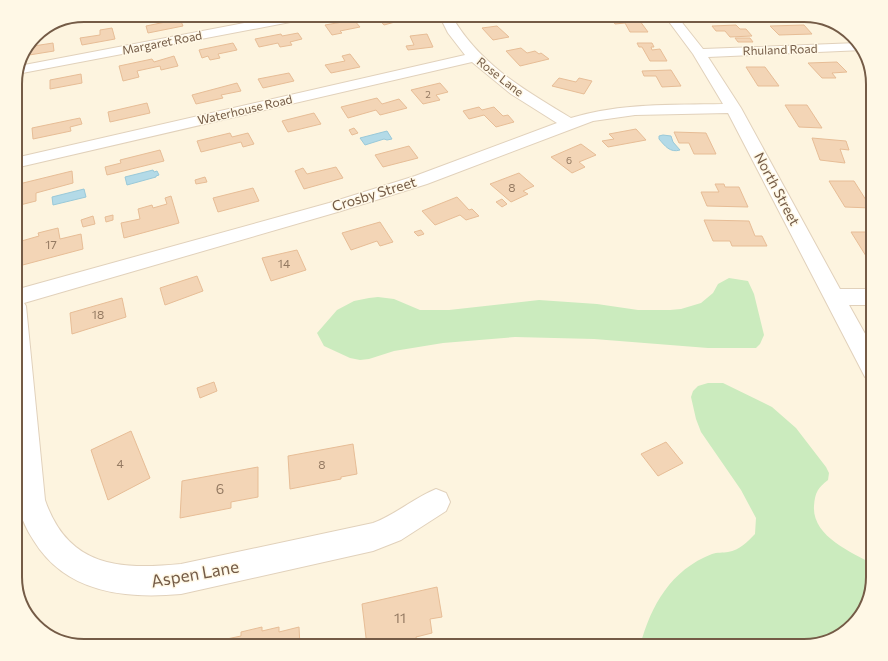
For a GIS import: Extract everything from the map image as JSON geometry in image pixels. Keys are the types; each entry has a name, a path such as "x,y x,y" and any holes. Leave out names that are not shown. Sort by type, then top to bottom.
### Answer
{"street":[{"name":"Margaret Road","path":"24,69 269,22"},
{"name":"Rose Lane","path":"448,22 454,33 474,57 516,90 569,124"},
{"name":"North Street","path":"675,22 699,53 733,108 866,357"},
{"name":"Rhuland Road","path":"699,53 854,47"},
{"name":"Waterhouse Road","path":"22,161 474,57"},
{"name":"Crosby Street","path":"22,296 335,207 468,163 569,124 599,115 626,111 733,108"},
{"path":"834,297 866,297"},
{"name":"Aspen Lane","path":"22,392 33,510 42,531 48,540 64,557 84,570 96,575 122,581 151,583 181,579 373,538 391,530 436,502"}],"green space":[{"path":"729,278 748,281 754,294 764,335 760,344 756,348 708,348 594,339 515,337 443,343 394,351 369,359 360,360 350,358 324,346 317,333 337,310 354,301 369,298 378,297 394,299 420,310 449,310 539,300 597,304 638,310 670,310 681,309 701,303 713,293 718,284"},
{"path":"708,383 723,383 772,407 796,428 826,467 829,473 828,480 819,488 816,494 814,506 815,517 819,526 834,542 866,560 865,589 860,605 845,624 832,633 816,638 804,639 642,639 650,617 657,603 674,579 685,569 698,561 714,553 728,552 736,549 755,534 756,518 741,490 701,432 696,419 691,397 693,391 698,386"}],"water":[{"path":"387,131 392,139 384,139 365,145 360,138"},
{"path":"659,136 671,136 673,142 680,150 673,151 666,146 659,139"},
{"path":"153,170 154,172 157,171 159,175 127,185 125,177"},
{"path":"84,189 86,197 53,205 52,197"}],"building":[{"path":"165,22 181,22 183,26 148,33 146,26"},
{"path":"342,22 356,22 360,27 340,31 342,33 332,35 325,25"},
{"path":"381,22 395,22 384,25"},
{"path":"614,22 641,22 648,32 630,32 625,23 615,24"},
{"path":"736,25 740,29 746,29 752,36 730,37 725,31 716,31 712,26"},
{"path":"804,25 812,34 779,35 770,26"},
{"path":"497,26 509,37 493,40 482,28"},
{"path":"112,28 115,39 82,45 80,38 100,35 100,30"},
{"path":"298,33 302,39 290,42 292,45 280,47 278,43 259,47 255,39 281,34 282,36"},
{"path":"427,34 433,47 408,50 406,46 414,45 410,36"},
{"path":"735,38 750,38 753,42 738,42"},
{"path":"53,43 54,51 29,55 35,46"},
{"path":"233,43 237,50 218,54 220,58 210,60 208,56 202,58 199,50"},
{"path":"637,43 652,43 654,47 651,47 652,50 660,49 667,61 650,61 642,47 639,47"},
{"path":"521,48 527,53 535,51 539,54 541,53 549,59 520,66 506,51"},
{"path":"350,54 360,67 331,73 325,65 345,61 342,56"},
{"path":"174,56 178,66 161,70 160,66 137,71 139,77 123,81 119,66 152,59 154,62"},
{"path":"837,62 847,72 832,73 836,78 822,78 808,63"},
{"path":"746,67 765,67 779,86 758,86"},
{"path":"671,70 681,86 662,87 656,76 644,76 642,71"},
{"path":"289,73 294,81 263,88 258,79"},
{"path":"81,74 82,83 50,89 50,80"},
{"path":"559,78 576,82 579,78 592,81 584,94 552,86"},
{"path":"237,83 241,91 221,95 223,98 196,104 192,95"},
{"path":"440,83 448,92 436,95 440,100 423,104 411,90"},
{"path":"377,98 382,104 399,99 407,108 380,115 376,110 348,118 341,107"},
{"path":"147,103 150,113 110,122 108,112"},
{"path":"785,105 807,105 822,128 799,127"},
{"path":"479,107 482,110 494,107 503,116 508,115 514,122 496,127 484,115 469,119 463,111"},
{"path":"314,113 321,124 288,132 282,121"},
{"path":"80,118 82,124 70,127 71,131 33,139 32,128"},
{"path":"354,128 358,133 352,135 349,130"},
{"path":"636,129 646,140 608,147 602,141 614,139 609,134"},
{"path":"674,132 706,133 716,154 694,154 689,143 679,143"},
{"path":"230,133 232,137 248,133 254,144 243,147 241,142 201,152 197,141"},
{"path":"812,138 846,141 849,150 840,149 845,163 820,160"},
{"path":"581,144 596,155 579,162 585,167 572,173 551,157"},
{"path":"409,146 418,158 383,167 375,155"},
{"path":"160,150 164,161 107,175 105,167 121,163 120,160"},
{"path":"336,167 343,178 304,189 295,171 303,168 307,174"},
{"path":"72,171 73,183 36,193 36,201 22,204 22,183"},
{"path":"519,173 534,186 523,191 528,194 511,202 490,184"},
{"path":"205,177 207,182 196,184 195,180"},
{"path":"829,181 854,181 866,200 866,208 845,207"},
{"path":"715,184 724,184 725,187 739,187 748,207 707,206 701,192 719,192"},
{"path":"253,188 259,201 218,212 213,198"},
{"path":"171,196 179,223 124,238 121,223 140,219 138,209 152,205 153,208 167,204 165,198"},
{"path":"457,197 469,210 472,209 479,216 466,220 460,215 435,225 422,211"},
{"path":"502,199 507,204 502,207 496,202"},
{"path":"113,215 113,220 106,222 105,217"},
{"path":"93,216 95,224 83,227 81,220"},
{"path":"704,220 749,221 755,236 762,236 767,246 732,246 730,241 713,241"},
{"path":"380,222 393,242 380,246 377,241 351,250 342,233"},
{"path":"58,228 60,239 81,234 83,249 22,265 22,241 39,236 38,233"},
{"path":"421,230 424,234 418,236 414,232"},
{"path":"851,232 866,232 866,256"},
{"path":"297,250 306,270 271,281 262,258"},
{"path":"197,276 203,291 165,305 160,288"},
{"path":"122,298 126,317 72,334 70,313"},
{"path":"214,382 217,391 200,398 197,388"},
{"path":"131,431 150,478 108,500 91,450"},
{"path":"666,442 683,463 658,476 641,454"},
{"path":"353,444 357,474 341,477 341,479 290,489 288,456"},
{"path":"258,467 258,497 231,502 231,508 180,518 182,481"},
{"path":"437,587 442,617 430,619 432,633 416,637 416,639 366,639 362,604"},
{"path":"262,627 262,631 279,627 279,632 299,627 300,639 227,639 241,636 241,632"}]}
